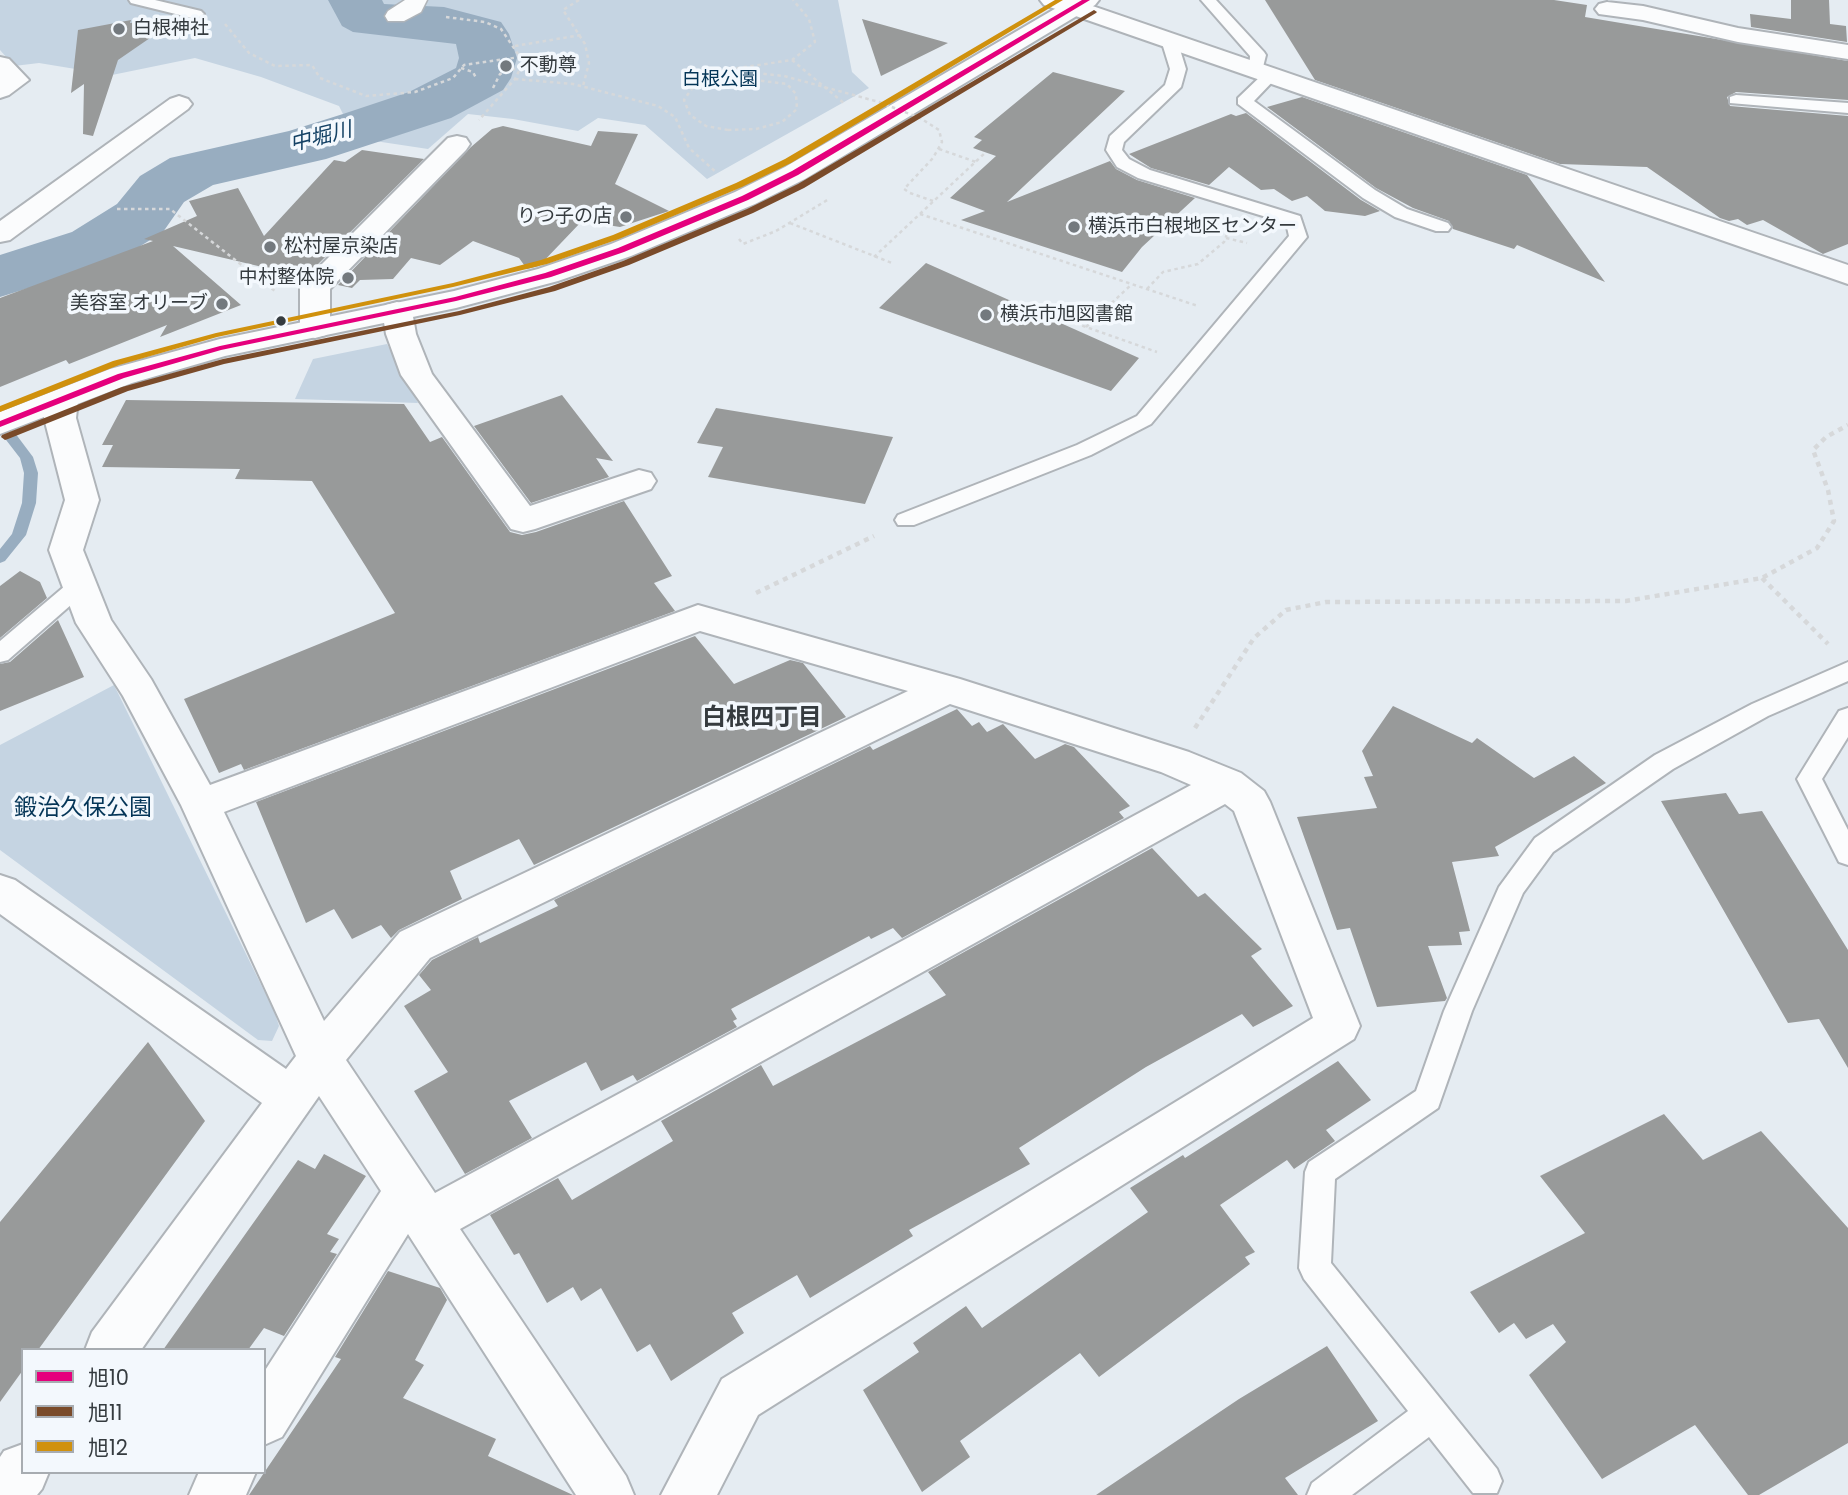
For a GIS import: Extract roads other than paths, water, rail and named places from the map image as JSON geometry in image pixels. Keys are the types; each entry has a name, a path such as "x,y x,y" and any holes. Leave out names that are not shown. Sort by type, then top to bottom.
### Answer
{"street":[{"path":"396,16 413,7 416,0"},
{"path":"0,424 121,376 220,348 316,316 397,311 548,275 621,250 745,198 795,173 1071,3 1170,43 1848,275"},
{"path":"1607,9 1643,7 1738,35 1848,51"},
{"path":"0,64 16,80 0,90"},
{"path":"0,234 179,104"},
{"path":"316,316 315,287 457,144"},
{"path":"397,311 401,334 417,375 523,521 639,481"},
{"path":"62,400 60,418 82,500 66,550 94,623 138,689 201,806 320,1059 607,1495"},
{"path":"201,806 698,618 947,690 1175,762 1227,783 1251,802 1338,1026 740,1397 688,1495"},
{"path":"111,1348 320,1059 415,945 947,690"},
{"path":"266,1416 417,1207 1227,783"},
{"path":"0,892 291,1098"},
{"path":"5,1495 21,1474"},
{"path":"216,1495 229,1474"}],"lane":[{"path":"136,0 196,14"},
{"path":"1208,0 1258,55 1262,74 1244,101 1369,194 1401,213 1442,227"},
{"path":"906,520 1071,455 1144,420 1298,237 1294,220 1144,174 1123,163 1114,150 1116,139 1173,88 1178,69 1170,43"},
{"path":"1736,100 1848,108"},
{"path":"0,654 80,585"},
{"path":"1485,1481 1315,1268 1320,1172 1428,1099 1458,1011 1512,887 1544,845 1664,762 1760,709 1848,671"},
{"path":"1848,717 1809,779 1848,855"},
{"path":"1324,1495 1430,1415"}],"waterway":[{"name":"中堀川","path":"0,277 95,246 140,218 162,189 192,171 304,146 364,127 430,105 482,78 488,58 481,34 444,24 373,20 361,14 355,0"},
{"path":"0,558 19,535 29,503 31,473 26,457 10,436"}],"place":[{"name":"白根神社","path":"119,29"},
{"name":"不動尊","path":"506,66"},
{"name":"りつ子の店","path":"626,217"},
{"name":"横浜市白根地区センター","path":"1074,227"},
{"name":"松村屋京染店","path":"270,247"},
{"name":"中村整体院","path":"348,278"},
{"name":"美容室 オリーブ","path":"222,304"},
{"name":"横浜市旭図書館","path":"986,315"}],"district":[{"name":"白根四丁目","path":"762,719"}],"park label":[{"name":"白根公園","path":"720,80"},
{"name":"鍛治久保公園","path":"83,809"}]}
